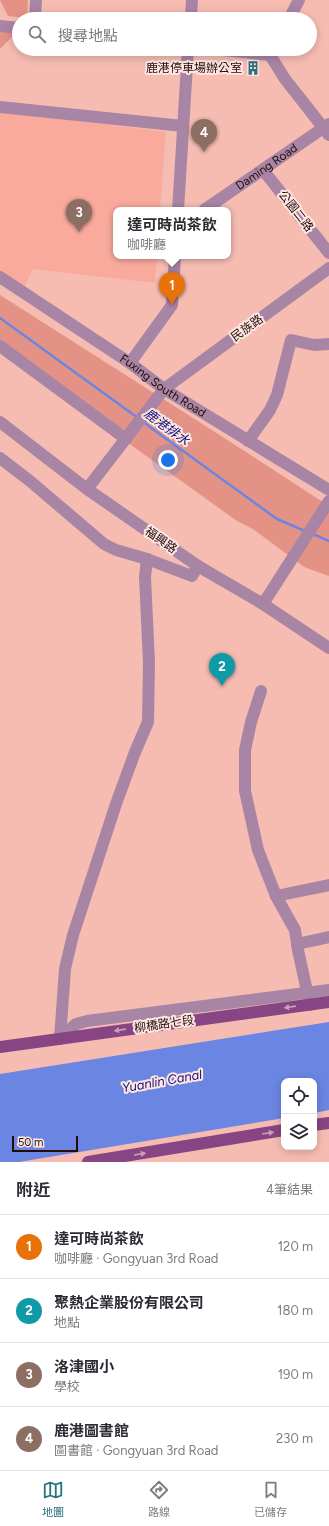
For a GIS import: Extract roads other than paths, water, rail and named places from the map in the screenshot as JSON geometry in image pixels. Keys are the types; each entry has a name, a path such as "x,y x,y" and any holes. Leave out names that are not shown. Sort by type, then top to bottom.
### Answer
{"main road":[{"name":"柳橋路七段","path":"0,1047 309,999 329,1002"},
{"path":"317,1125 329,1123"},
{"path":"88,1162 281,1130"}],"street":[{"path":"35,12 36,0"},
{"path":"191,12 192,0"},
{"path":"292,12 298,0"},
{"path":"0,26 12,27"},
{"path":"178,207 188,56"},
{"path":"274,56 285,79 327,129"},
{"path":"0,107 183,126"},
{"name":"Daming Road","path":"208,207 327,129"},
{"name":"公園二路","path":"263,170 329,253"},
{"path":"130,363 172,305 175,259"},
{"name":"民族路","path":"87,489 164,389 329,268"},
{"name":"Fuxing South Road","path":"0,277 130,363 164,389 329,490"},
{"path":"248,441 270,410 275,400 291,340 314,345 329,344"},
{"path":"0,346 126,440"},
{"name":"福興路","path":"0,422 87,489 198,566 263,604 329,648"},
{"path":"0,458 30,481 104,544 116,550 147,559 192,576 198,566"},
{"path":"263,604 329,501"},
{"path":"60,1038 65,969 73,935 116,804 135,752 148,722 149,662 145,577 147,559"},
{"path":"261,691 251,722 245,750 245,791 258,850 276,896 295,930 309,999 329,990"},
{"path":"276,896 329,885"},
{"path":"297,944 329,937"}],"water":[{"name":"Yuanlin Canal","path":"329,1022 329,1110 317,1112 317,1078 281,1078 281,1118 19,1162 0,1162 0,1074"}],"waterway":[{"name":"鹿港排水","path":"0,318 138,418"},
{"name":"鹿港排水","path":"143,422 277,519 305,531"},
{"name":"鹿港排水","path":"313,534 329,541"}],"place":[{"name":"鹿港停車場辦公室","path":"253,68"},
{"name":"鹿港圖書館","path":"204,152"},
{"name":"洛津國小","path":"79,232"},
{"name":"達可時尚茶飲","path":"172,305"},
{"name":"聚熱企業股份有限公司","path":"222,686"}]}
